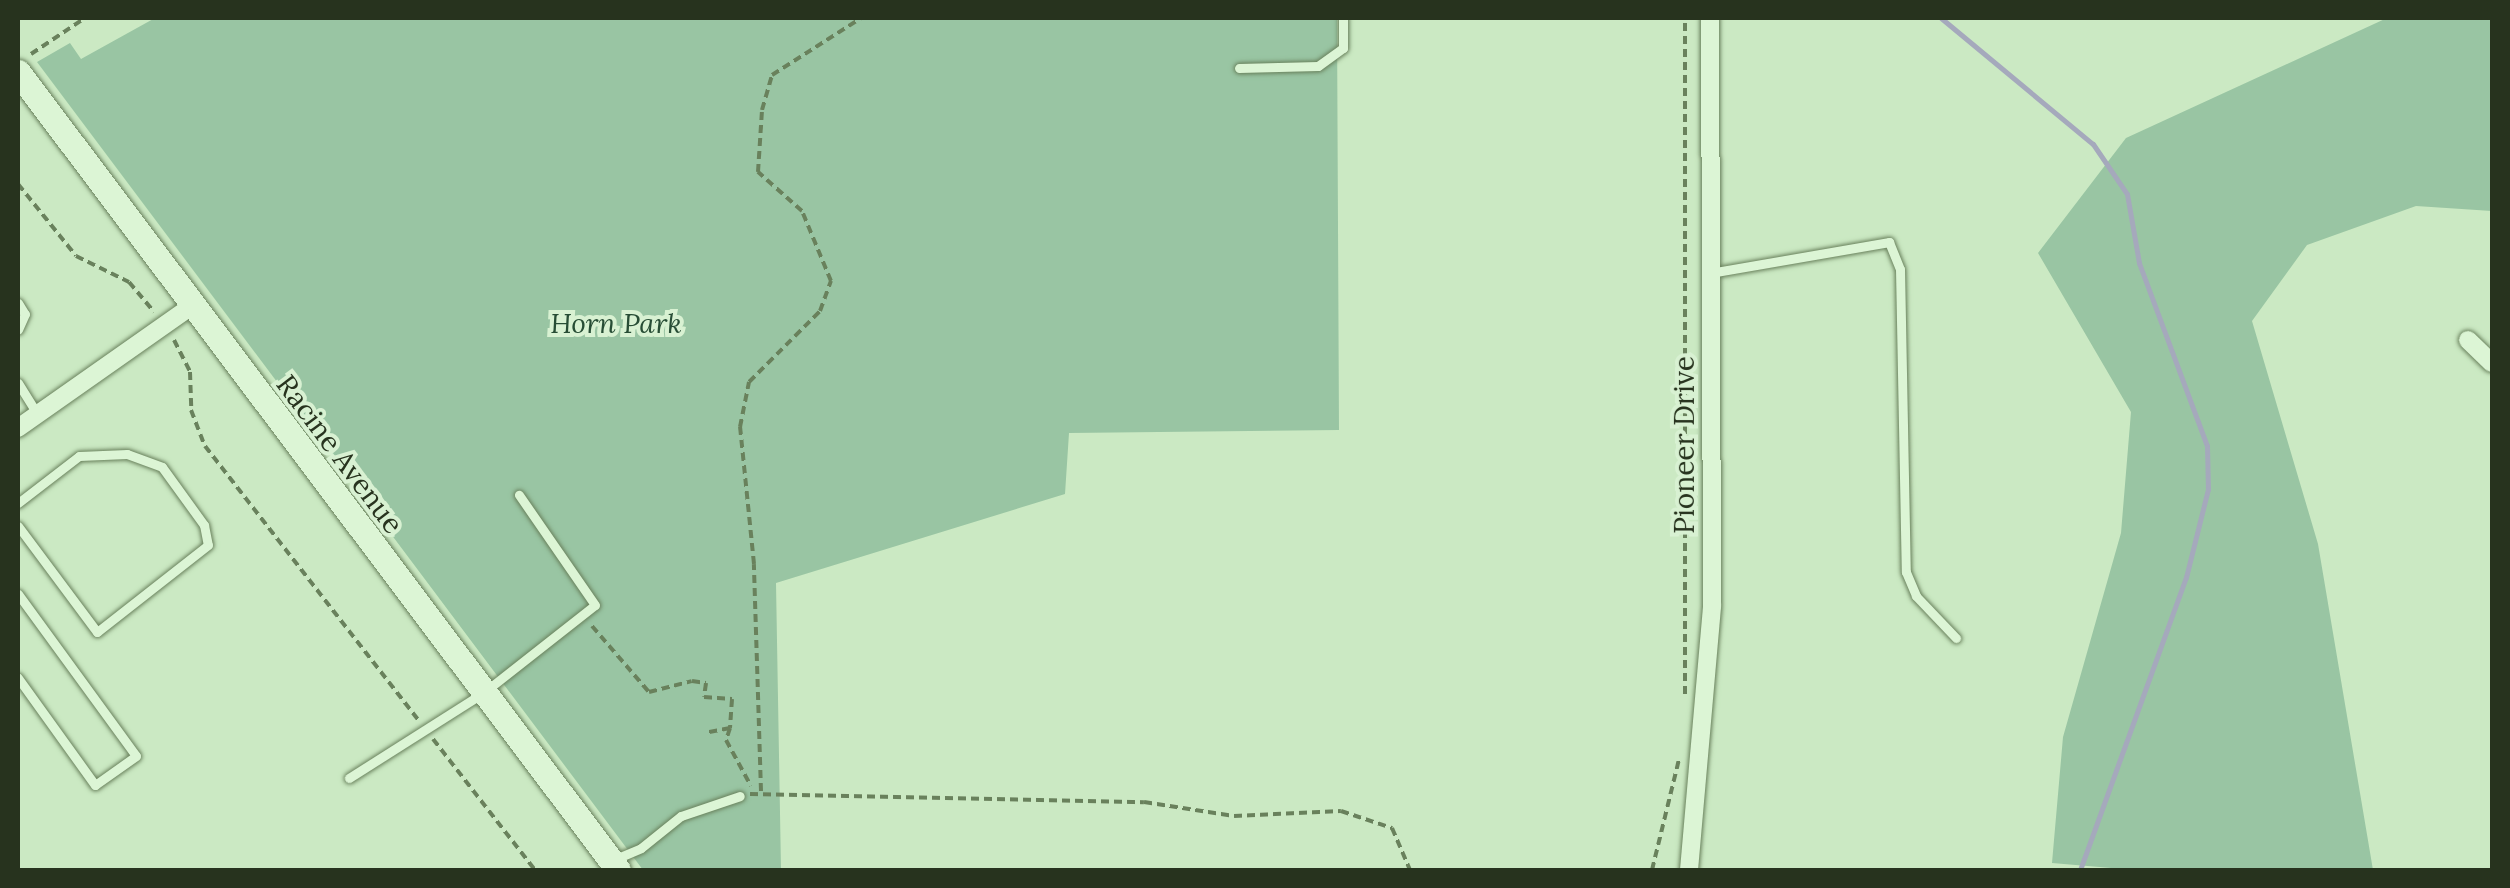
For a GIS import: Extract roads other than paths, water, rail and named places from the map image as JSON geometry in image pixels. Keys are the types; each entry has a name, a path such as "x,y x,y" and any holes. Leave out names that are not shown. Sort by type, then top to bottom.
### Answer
{"main road":[{"name":"Racine Avenue","path":"18,72 190,307 614,866"}],"street":[{"name":"Pioneer Drive","path":"1689,870 1712,606 1710,18"},
{"path":"18,428 190,307"},
{"path":"2468,340 2492,363"}],"lane":[{"path":"1240,68 1318,66 1343,48 1343,18"},
{"path":"1710,272 1889,242 1900,269 1906,572 1916,596 1956,638"},
{"path":"18,303 25,314 18,330"},
{"path":"18,382 38,414"},
{"path":"18,503 78,456 100,450 151,460 180,490 208,534 204,552 97,632 18,526"},
{"path":"349,778 483,693 595,604 518,495"},
{"path":"18,594 136,756 96,785 18,678"},
{"path":"614,866 681,816 740,796"}],"waterway":[{"path":"1941,18 2093,144 2127,194 2139,263 2207,446 2208,489 2186,577 2080,870"}],"park label":[{"name":"Horn Park","path":"616,323"}]}
